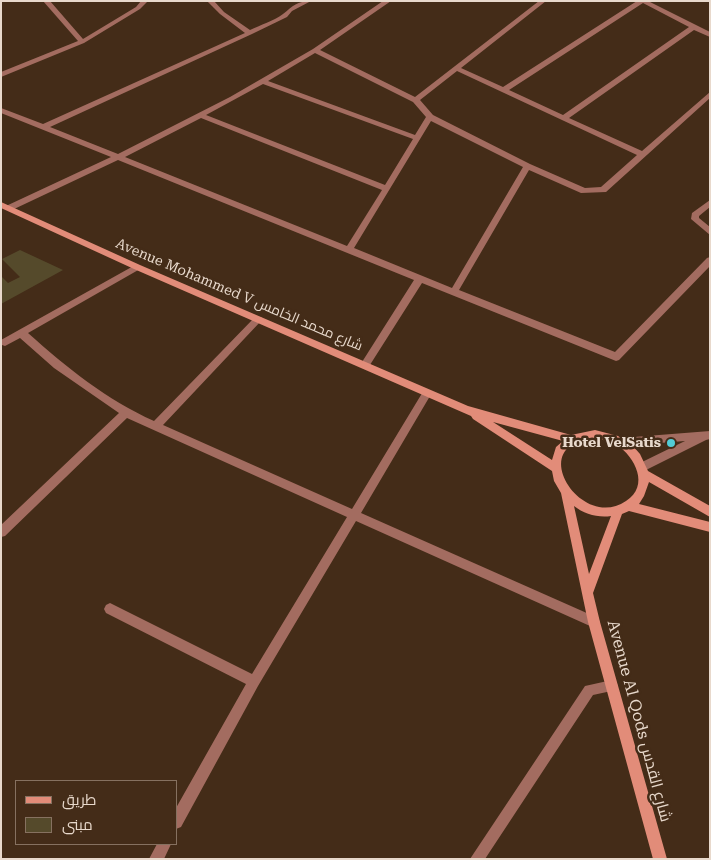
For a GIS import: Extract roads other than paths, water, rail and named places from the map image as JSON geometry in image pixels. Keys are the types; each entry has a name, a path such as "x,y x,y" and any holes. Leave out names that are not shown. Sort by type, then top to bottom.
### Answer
{"main road":[{"name":"Avenue Mohammed V شارع محمد الخامس","path":"5,207 137,268 466,410 570,439"},
{"name":"Avenue Mohammed V شارع محمد الخامس","path":"466,410 554,467"},
{"path":"582,435 608,436 620,442 637,458 643,471 644,487 639,498 630,507 618,512 604,513 590,510 577,504 566,494 558,481 554,467 558,451 570,439 582,435"},
{"path":"643,471 710,512"},
{"name":"Avenue Al Qods شارع القدس","path":"566,494 594,622 660,859"},
{"path":"630,507 710,527"},
{"path":"588,593 618,512"}],"street":[{"path":"46,1 82,42"},
{"path":"1,75 82,42 138,8 145,1"},
{"path":"210,1 222,13 250,33"},
{"path":"43,127 250,33 285,16 290,10 308,1"},
{"path":"5,207 118,157 264,82 388,1"},
{"path":"526,1 540,4"},
{"path":"504,90 643,1 710,35"},
{"path":"416,100 540,4"},
{"path":"564,118 694,27"},
{"path":"315,50 416,100 430,117 527,166 584,191 595,192 603,190 710,94"},
{"path":"456,68 641,154"},
{"path":"264,82 416,138"},
{"path":"1,110 616,357 710,260"},
{"path":"199,115 387,188"},
{"path":"349,250 430,117"},
{"path":"454,292 527,166"},
{"path":"710,203 695,215 697,223 710,232"},
{"path":"2,342 21,334 137,268"},
{"path":"365,365 420,278"},
{"path":"156,426 258,319"},
{"path":"21,334 71,376 126,413 594,622"},
{"path":"178,818 254,682 427,393"},
{"path":"1,532 126,413"},
{"path":"620,442 708,435"},
{"path":"643,471 708,435"},
{"path":"110,609 254,682"},
{"path":"477,859 589,690 612,686"},
{"path":"156,859 163,845"}],"place":[{"name":"Hotel VelSatis","path":"671,443"}]}
